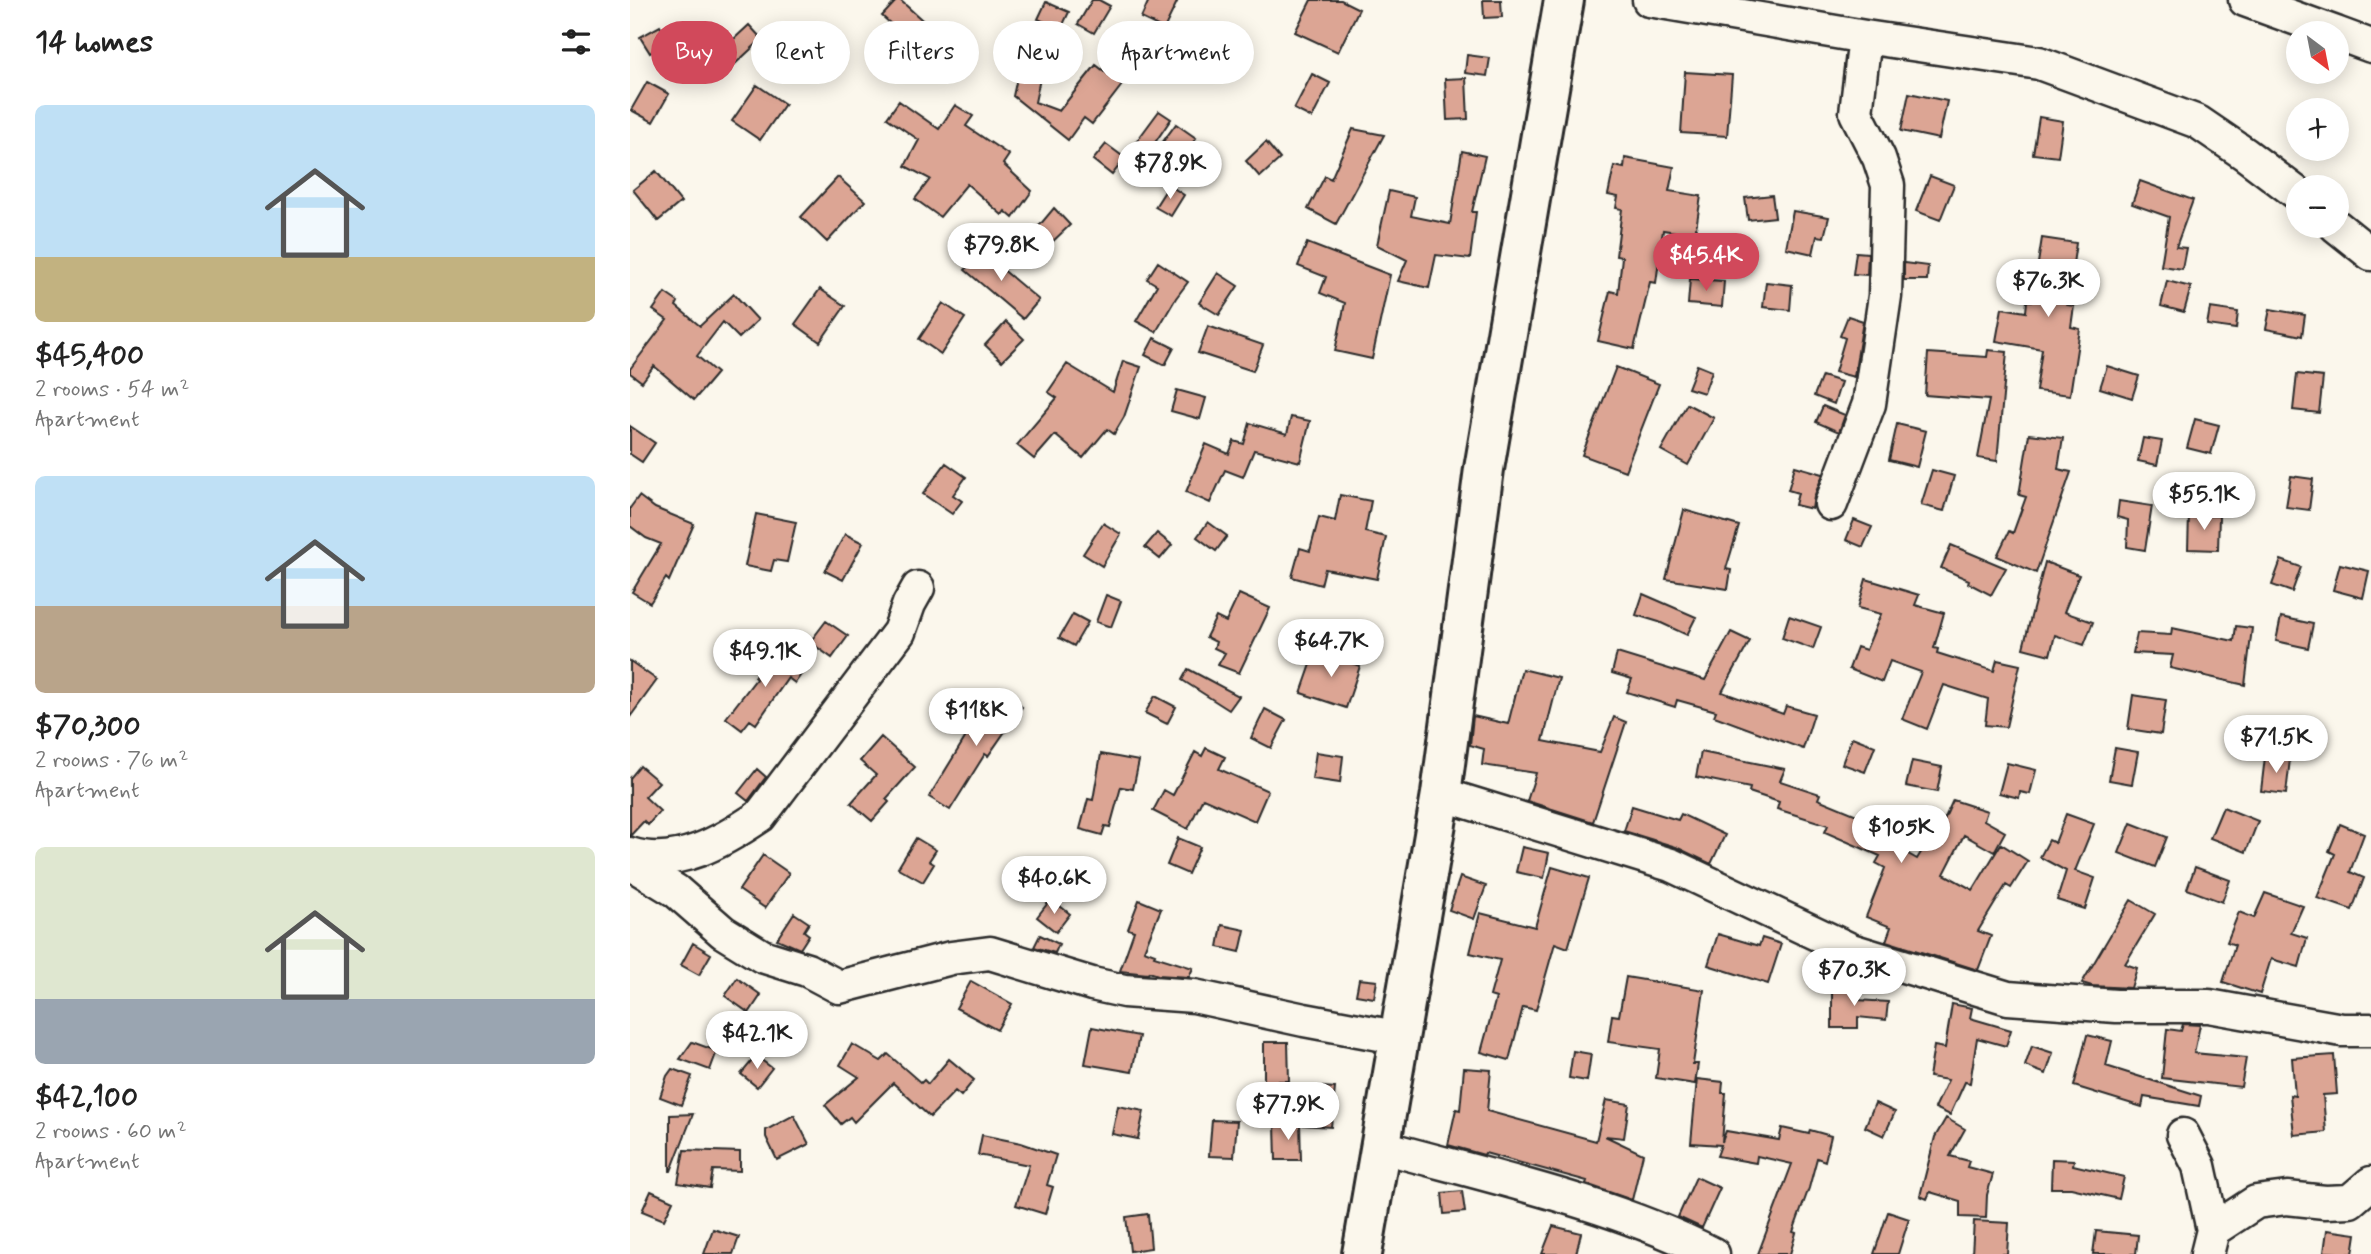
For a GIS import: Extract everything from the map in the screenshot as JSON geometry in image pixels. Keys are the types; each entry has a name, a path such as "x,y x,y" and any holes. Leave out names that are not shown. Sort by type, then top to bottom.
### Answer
{"main road":[{"path":"1362,1254 1441,794 1484,469 1564,0"}],"street":[{"path":"1649,0 2039,63 2198,122 2286,185"},
{"path":"2245,0 2303,21"},
{"path":"1831,504 1869,404 1885,296 1888,185 1879,158 1856,113 1865,37"},
{"path":"2349,38 2371,46"},
{"path":"2349,236 2371,254"},
{"path":"630,854 641,858 682,856 703,849 760,816 899,632 918,588"},
{"path":"1441,794 1671,865 1851,950 2008,998 2116,1006 2209,1006 2342,1030 2371,1030"},
{"path":"630,863 676,891 723,932 762,956 807,970 839,987 951,958 990,953 1124,991 1195,996 1401,1038"},
{"path":"2183,1135 2199,1166 2210,1242"},
{"path":"1379,1146 1565,1198 1677,1236 1713,1254"},
{"path":"2210,1242 2256,1202 2287,1198 2325,1202 2350,1201 2371,1183"}],"building":[{"path":"900,0 923,21 888,21 882,16"},
{"path":"1092,0 1099,0 1110,6 1101,21 1097,21 1094,33 1083,27 1083,21 1080,21"},
{"path":"1149,0 1178,0 1168,21 1147,21 1141,18"},
{"path":"1311,0 1341,0 1359,9 1338,52 1295,32"},
{"path":"1483,0 1501,0 1502,17 1484,18"},
{"path":"1046,2 1069,12 1065,21 1038,19"},
{"path":"749,25 751,27 751,49 737,62 737,36"},
{"path":"651,31 651,52 650,53 640,37"},
{"path":"1467,55 1490,58 1487,76 1465,73"},
{"path":"1096,65 1097,84 1122,85 1092,124 1084,118 1068,140 1013,96 1016,84 1039,84 1035,102 1059,111"},
{"path":"1685,72 1732,75 1727,136 1681,133"},
{"path":"1312,74 1330,83 1312,118 1294,109"},
{"path":"1466,78 1468,119 1447,120 1445,79"},
{"path":"647,82 669,94 653,122 631,110"},
{"path":"757,85 785,104 760,140 732,121"},
{"path":"1909,93 1947,101 1939,139 1901,131"},
{"path":"899,101 939,129 955,105 973,116 966,126 1009,155 1003,164 1032,191 1013,218 1005,211 1002,215 967,184 940,217 915,199 930,179 905,166 919,140 887,118"},
{"path":"1159,111 1171,119 1141,163 1128,153"},
{"path":"2039,117 2063,121 2058,157 2033,154"},
{"path":"1176,124 1196,138 1172,172 1151,158"},
{"path":"1353,129 1384,135 1336,224 1308,209 1325,176 1331,179"},
{"path":"1266,142 1280,159 1260,177 1246,161"},
{"path":"1106,144 1125,158 1112,175 1093,160"},
{"path":"1462,151 1485,156 1472,212 1476,212 1470,259 1436,255 1429,288 1398,281 1407,260 1377,245 1389,191 1415,197 1411,216 1450,224"},
{"path":"1625,158 1674,167 1669,191 1701,196 1695,235 1663,230 1656,283 1650,282 1634,349 1598,341 1610,291 1618,293 1622,257 1616,256 1622,209 1616,208 1618,197 1608,195 1614,166 1624,168"},
{"path":"656,171 681,202 658,221 633,190"},
{"path":"1930,176 1954,185 1940,220 1916,211"},
{"path":"838,177 865,201 827,242 801,217"},
{"path":"2140,181 2193,200 2176,247 2186,248 2182,269 2161,266 2169,217 2132,204"},
{"path":"1169,185 1184,195 1171,216 1155,207"},
{"path":"1772,195 1775,217 1748,220 1745,198"},
{"path":"1054,208 1070,225 1047,247 1034,232"},
{"path":"1793,211 1829,217 1824,237 1817,236 1813,254 1786,248"},
{"path":"2042,238 2076,243 2067,305 2074,306 2071,327 2080,329 2070,395 2036,391 2042,349 1996,341 2002,308 2026,312 2027,301 2032,301"},
{"path":"1307,243 1390,275 1372,359 1335,351 1345,303 1320,293 1326,277 1298,266"},
{"path":"986,246 1000,258 995,263 1039,300 1023,319 965,270"},
{"path":"1856,252 1868,253 1867,275 1853,274"},
{"path":"1158,262 1188,282 1156,332 1136,321 1157,285 1147,279"},
{"path":"1904,263 1928,266 1927,280 1904,280"},
{"path":"1218,273 1238,286 1219,315 1199,303"},
{"path":"1690,279 1724,281 1722,307 1688,304"},
{"path":"2167,281 2191,287 2184,312 2161,306"},
{"path":"1766,282 1792,285 1790,310 1763,307"},
{"path":"820,289 845,306 820,342 795,324"},
{"path":"665,293 678,302 676,306 700,326 734,294 758,320 739,338 723,322 697,356 717,373 694,400 654,366 642,382 630,373 630,369 667,320 653,310"},
{"path":"943,303 965,318 941,354 919,339"},
{"path":"2210,308 2238,312 2236,329 2207,325"},
{"path":"2270,309 2305,315 2302,336 2266,329"},
{"path":"1848,316 1863,321 1854,377 1835,372 1845,338 1840,336"},
{"path":"1006,322 1024,339 1002,361 985,345"},
{"path":"1208,326 1263,345 1253,371 1198,353"},
{"path":"1154,338 1174,348 1165,365 1145,355"},
{"path":"1988,350 2007,352 1997,461 1978,458 1989,400 1925,395 1928,353 1987,357"},
{"path":"1123,361 1141,367 1124,417 1114,434 1107,429 1083,458 1055,435 1034,459 1017,445 1057,398 1048,392 1067,364 1113,392"},
{"path":"1697,365 1712,371 1704,393 1688,388"},
{"path":"2107,366 2139,376 2132,398 2100,388"},
{"path":"1616,367 1659,384 1625,471 1582,455"},
{"path":"2297,374 2323,377 2319,413 2293,410"},
{"path":"1822,376 1841,382 1834,404 1814,396"},
{"path":"1177,390 1206,398 1200,419 1171,411"},
{"path":"1687,404 1714,418 1688,465 1661,450"},
{"path":"1823,406 1845,415 1839,432 1816,422"},
{"path":"1291,417 1310,421 1300,462 1254,450 1243,477 1225,470 1210,503 1186,492 1206,444 1229,454 1234,441 1244,444 1250,423 1287,434"},
{"path":"2195,419 2219,425 2211,454 2187,448"},
{"path":"1897,424 1926,431 1917,467 1889,460"},
{"path":"630,426 655,443 642,462 630,454"},
{"path":"2029,434 2063,438 2058,469 2071,472 2036,573 1997,556 2009,531 2013,533 2026,497 2019,495"},
{"path":"2143,438 2162,441 2157,465 2138,461"},
{"path":"946,463 966,477 953,495 962,501 952,514 923,494"},
{"path":"1795,466 1823,474 1812,509 1795,505 1798,493 1788,490"},
{"path":"1932,470 1954,476 1944,511 1921,505"},
{"path":"2291,476 2313,479 2309,510 2286,507"},
{"path":"1340,495 1371,501 1365,532 1386,537 1377,579 1325,569 1321,585 1292,577 1300,548 1310,551 1319,517 1335,521"},
{"path":"639,496 655,508 694,524 669,581 666,578 650,603 632,592 661,544 646,538 630,526 630,508"},
{"path":"2119,501 2152,506 2145,550 2127,547 2128,520 2117,517"},
{"path":"1684,510 1739,526 1726,569 1731,570 1728,589 1666,579"},
{"path":"756,514 796,522 787,562 774,560 771,571 745,566"},
{"path":"2189,515 2219,516 2218,550 2188,549"},
{"path":"1854,520 1872,527 1863,547 1846,540"},
{"path":"1208,522 1227,536 1216,551 1197,537"},
{"path":"1103,523 1121,534 1102,566 1083,554"},
{"path":"1157,533 1172,545 1160,559 1145,547"},
{"path":"845,534 863,543 843,580 825,571"},
{"path":"1951,545 2006,568 1991,595 1968,583 1969,580 1941,568"},
{"path":"2281,560 2301,567 2292,592 2272,585"},
{"path":"2045,562 2079,575 2064,612 2093,622 2084,645 2055,635 2050,655 2023,648"},
{"path":"2340,564 2369,571 2363,598 2333,590"},
{"path":"1866,579 1919,595 1915,605 1944,613 1934,648 1938,649 1937,653 1994,671 1997,660 2020,665 2006,727 1985,725 1988,699 1944,685 1927,729 1902,719 1921,672 1890,661 1882,682 1849,669 1857,647 1866,650 1881,614 1858,608"},
{"path":"1239,594 1270,608 1239,673 1218,665 1225,653 1214,648 1216,642 1206,637 1216,617 1226,622"},
{"path":"1643,594 1696,617 1687,635 1636,615"},
{"path":"1106,595 1121,601 1111,627 1096,622"},
{"path":"1073,614 1088,622 1074,646 1059,638"},
{"path":"1789,616 1821,627 1813,649 1782,638"},
{"path":"2281,617 2313,624 2308,648 2276,641"},
{"path":"826,621 848,636 832,658 810,642"},
{"path":"2236,626 2252,628 2245,685 2170,668 2173,655 2133,653 2137,633 2171,635 2172,628 2234,641"},
{"path":"1731,632 1750,641 1722,692 1783,714 1786,706 1814,714 1803,749 1714,716 1716,711 1677,700 1675,707 1627,692 1632,679 1612,673 1617,653 1705,680"},
{"path":"775,648 805,669 795,683 788,678 756,724 750,720 742,730 726,718 756,679 754,677"},
{"path":"1316,650 1360,666 1346,708 1301,693"},
{"path":"630,661 657,680 630,717"},
{"path":"1188,669 1239,696 1229,710 1182,680"},
{"path":"1522,669 1559,678 1543,741 1600,752 1614,717 1626,722 1593,822 1527,801 1536,773 1482,765 1484,749 1470,745 1473,716 1508,724"},
{"path":"995,689 1022,707 988,756 985,754 950,810 929,797"},
{"path":"2133,695 2166,700 2161,734 2128,729"},
{"path":"1155,696 1176,707 1167,724 1145,713"},
{"path":"1265,709 1286,720 1271,748 1251,738"},
{"path":"881,737 915,767 886,799 889,802 872,821 851,803 876,775 860,761"},
{"path":"1852,737 1875,746 1865,772 1842,764"},
{"path":"1206,748 1225,757 1219,769 1268,791 1255,821 1203,798 1188,829 1153,811 1164,790 1173,795 1195,752 1202,756"},
{"path":"2115,748 2138,752 2132,784 2109,780"},
{"path":"1316,752 1343,756 1340,783 1312,779"},
{"path":"1701,752 1785,769 1780,781 1820,794 1818,799 1874,822 1870,832 1917,859 1929,839 1934,842 1953,800 1987,811 1984,820 2005,832 1994,852 1964,835 1944,874 1973,890 2001,844 2028,861 2011,888 2006,885 1978,931 1991,936 1978,970 1886,941 1891,927 1866,917 1885,868 1876,863 1880,856 1825,832 1828,825 1777,809 1779,802 1749,792 1750,788 1696,777"},
{"path":"1101,754 1139,761 1133,789 1121,787 1110,827 1105,826 1102,835 1080,829 1088,799 1093,800"},
{"path":"2265,757 2290,759 2286,794 2261,791"},
{"path":"1912,761 1942,767 1937,792 1906,786"},
{"path":"2007,763 2036,770 2030,794 2020,792 2019,798 1999,793"},
{"path":"640,766 659,782 645,797 660,811 648,825 644,821 630,836 630,778"},
{"path":"757,769 766,777 748,801 738,793"},
{"path":"1632,806 1678,820 1681,814 1725,835 1711,864 1676,847 1624,831"},
{"path":"2223,807 2258,821 2246,852 2210,838"},
{"path":"2066,814 2094,824 2075,871 2095,878 2085,909 2057,900 2066,871 2040,857 2049,840 2055,843"},
{"path":"2131,823 2167,837 2155,867 2119,853"},
{"path":"2340,824 2364,834 2350,872 2364,878 2352,910 2317,898 2335,854 2329,851"},
{"path":"916,838 936,850 929,861 934,864 923,882 898,868"},
{"path":"1178,838 1200,847 1188,874 1167,865"},
{"path":"1522,847 1549,853 1544,878 1516,872"},
{"path":"763,855 789,873 765,908 739,890"},
{"path":"1552,867 1589,878 1568,948 1555,943 1536,1010 1523,1007 1509,1060 1481,1052 1496,998 1490,996 1500,960 1470,953 1480,913 1535,927"},
{"path":"2195,867 2230,880 2222,902 2187,889"},
{"path":"1460,877 1486,886 1474,919 1449,910"},
{"path":"2265,893 2303,906 2291,933 2307,938 2299,967 2271,959 2260,994 2223,982 2235,945 2227,942 2239,912 2254,918"},
{"path":"1051,899 1070,914 1056,932 1037,917"},
{"path":"1139,900 1161,909 1144,950 1155,954 1154,956 1193,968 1189,977 1120,971 1134,931 1128,929"},
{"path":"2131,900 2155,914 2125,964 2137,968 2131,988 2082,983"},
{"path":"794,913 809,923 804,931 809,935 800,949 777,939"},
{"path":"1222,925 1245,930 1240,952 1218,947"},
{"path":"1718,934 1759,946 1762,938 1781,944 1768,984 1708,965"},
{"path":"1040,935 1059,944 1055,953 1034,947"},
{"path":"693,943 711,954 699,975 681,965"},
{"path":"1626,977 1704,990 1693,1064 1698,1064 1695,1084 1656,1078 1660,1049 1608,1042 1612,1015 1619,1016"},
{"path":"737,978 761,995 749,1013 725,996"},
{"path":"1359,979 1377,981 1374,998 1356,995"},
{"path":"971,981 1012,1004 997,1030 956,1008"},
{"path":"1857,986 1858,1000 1888,1002 1886,1020 1858,1017 1858,1028 1832,1028 1832,987"},
{"path":"1952,1004 1972,1008 1970,1018 2011,1030 2006,1046 1977,1038 1970,1083 1965,1082 1950,1115 1935,1108 1948,1080 1929,1077 1934,1046 1945,1048"},
{"path":"2183,1024 2200,1025 2194,1053 2246,1058 2241,1087 2162,1078 2167,1029 2181,1031"},
{"path":"1092,1027 1139,1036 1132,1072 1085,1064"},
{"path":"2087,1035 2112,1041 2106,1066 2201,1096 2199,1106 2144,1097 2142,1107 2074,1086"},
{"path":"692,1042 717,1051 710,1070 680,1059"},
{"path":"1264,1042 1288,1042 1289,1081 1264,1081"},
{"path":"852,1044 881,1061 888,1054 921,1083 924,1080 928,1084 949,1059 974,1080 961,1096 955,1091 930,1117 893,1083 854,1122 850,1117 841,1124 825,1105 859,1077 840,1065"},
{"path":"2032,1046 2053,1053 2046,1074 2025,1066"},
{"path":"1573,1051 1591,1054 1587,1081 1569,1078"},
{"path":"2334,1055 2337,1094 2323,1095 2326,1132 2294,1135 2290,1095 2295,1096 2292,1058"},
{"path":"756,1056 772,1068 757,1087 741,1074"},
{"path":"1464,1068 1491,1070 1487,1111 1596,1141 1606,1100 1629,1104 1624,1138 1605,1136 1643,1154 1632,1200 1586,1184 1587,1181 1448,1145 1456,1109 1460,1110"},
{"path":"672,1069 692,1076 681,1105 660,1097"},
{"path":"1697,1079 1723,1082 1722,1093 1726,1093 1722,1142 1726,1131 1779,1140 1782,1128 1809,1134 1810,1130 1831,1136 1825,1161 1817,1158 1793,1232 1796,1233 1790,1254 1758,1254 1792,1164 1757,1156 1756,1163 1717,1156 1721,1145 1691,1143"},
{"path":"1307,1086 1335,1088 1331,1127 1304,1125"},
{"path":"1875,1103 1895,1112 1884,1136 1865,1127"},
{"path":"1118,1106 1144,1111 1138,1139 1112,1134"},
{"path":"693,1114 671,1171 670,1171 670,1115"},
{"path":"794,1115 809,1144 777,1160 766,1137 766,1130"},
{"path":"1946,1118 1965,1129 1950,1156 1969,1161 1967,1167 1993,1174 1987,1195 1986,1218 1960,1217 1960,1201 1930,1192 1927,1199 1920,1196 1935,1137"},
{"path":"1212,1120 1237,1121 1234,1157 1209,1156"},
{"path":"1300,1123 1301,1160 1276,1160 1275,1124"},
{"path":"982,1135 1021,1143 1056,1155 1047,1185 1053,1187 1045,1214 1016,1205 1029,1165 978,1155"},
{"path":"684,1150 740,1152 740,1171 713,1170 710,1188 678,1183"},
{"path":"2052,1159 2074,1160 2073,1165 2124,1177 2119,1199 2071,1188 2051,1188"},
{"path":"1696,1177 1720,1188 1702,1228 1678,1217"},
{"path":"651,1191 673,1201 664,1220 642,1211"},
{"path":"1462,1191 1465,1212 1444,1214 1442,1193"},
{"path":"1888,1212 1909,1219 1898,1254 1874,1254"},
{"path":"1148,1214 1151,1248 1130,1251 1126,1217"},
{"path":"1974,1221 2009,1223 2007,1254 1972,1254"},
{"path":"1553,1226 1581,1233 1576,1254 1542,1254"},
{"path":"713,1229 739,1237 733,1254 704,1254"},
{"path":"2327,1230 2356,1234 2353,1254 2324,1252"},
{"path":"2096,1231 2138,1235 2136,1254 2093,1254"}]}
